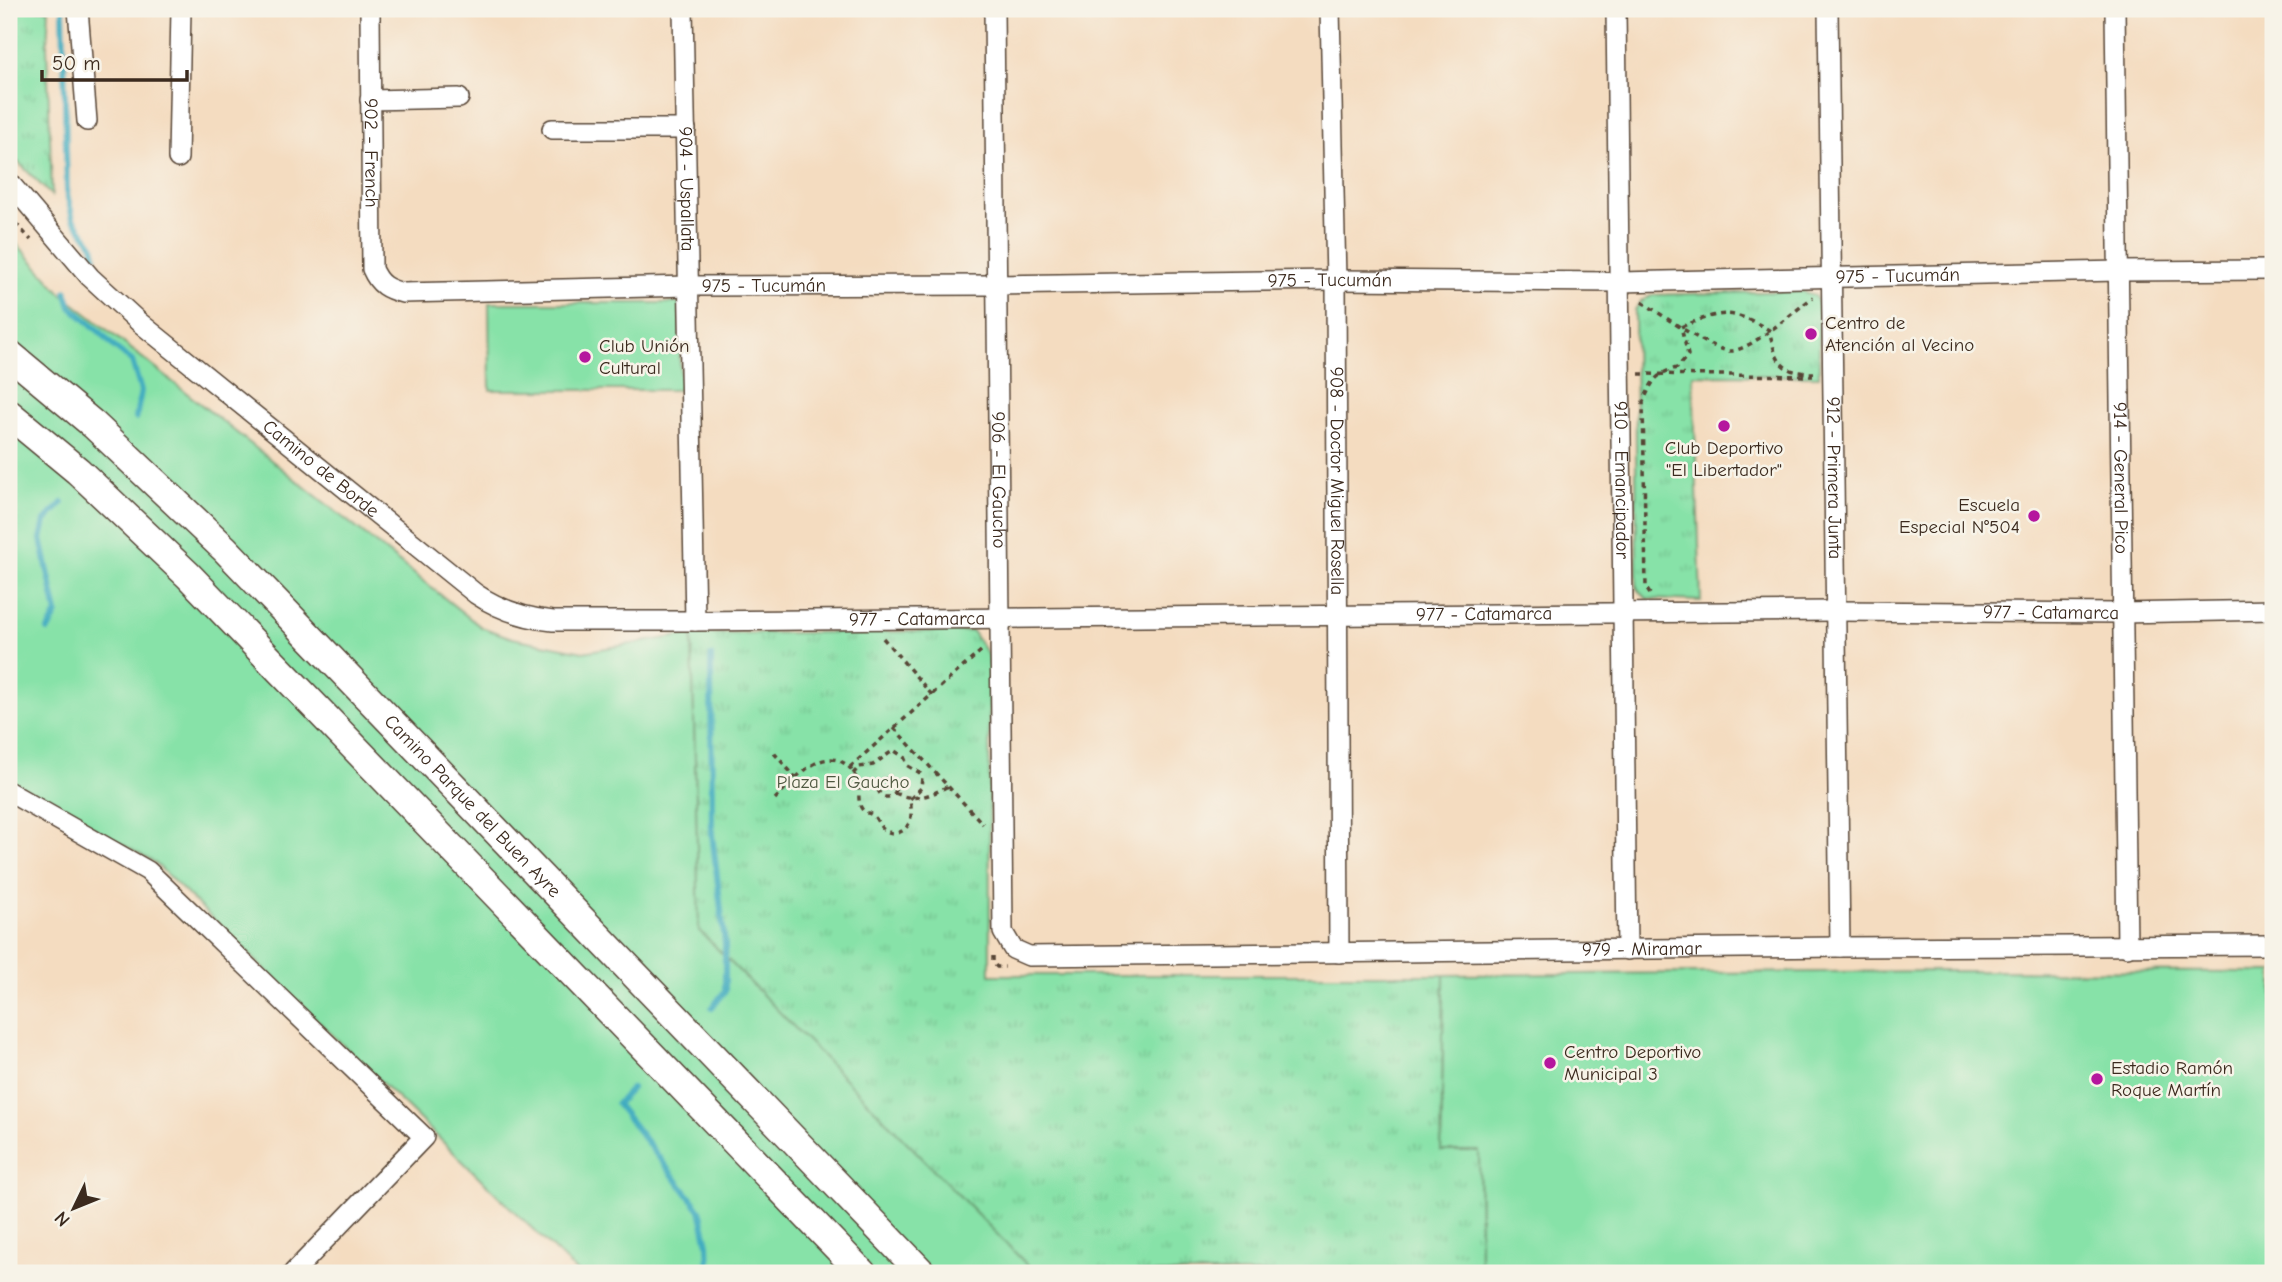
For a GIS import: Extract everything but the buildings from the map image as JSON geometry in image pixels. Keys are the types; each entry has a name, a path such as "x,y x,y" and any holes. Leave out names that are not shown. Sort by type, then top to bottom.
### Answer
{"highway":[{"name":"Camino Parque del Buen Ayre","path":"9,354 94,425 225,549 922,1273"},
{"path":"9,414 78,471 188,575 862,1273"}],"street":[{"path":"78,9 87,121"},
{"path":"178,158 181,9"},
{"name":"902 - French","path":"370,9 372,269 377,281 388,289"},
{"name":"904 - Uspallata","path":"683,9 695,621"},
{"name":"906 - El Gaucho","path":"994,9 1003,932 1014,959"},
{"name":"908 - Doctor Miguel Rosella","path":"1330,9 1336,280 1339,953"},
{"name":"910 - Emancipador","path":"1616,9 1627,950"},
{"name":"912 - Primera Junta","path":"1828,9 1840,947"},
{"name":"914 - General Pico","path":"2115,9 2127,947"},
{"path":"370,100 458,98"},
{"path":"552,130 686,129"},
{"name":"Camino de Borde","path":"9,182 90,277 131,315 490,604 510,613 553,621 695,621"},
{"name":"975 - Tucumán","path":"388,289 403,293 689,286 1336,280 1619,282 2273,270"},
{"name":"977 - Catamarca","path":"695,621 2273,610"},
{"path":"9,792 148,871 424,1137 293,1273"},
{"name":"979 - Miramar","path":"1014,959 1029,956 2273,945"}],"path":[{"path":"9,216 36,246"},
{"path":"1642,301 1712,346 1728,351 1741,349 1815,295"},
{"path":"1635,374 1819,375 1798,373 1784,367 1775,356 1769,330 1747,317 1726,313 1707,316 1681,327"},
{"path":"1651,596 1646,588 1643,402 1654,380 1666,370 1677,368 1688,355 1681,327"},
{"path":"896,636 882,636 932,695"},
{"path":"850,767 988,645"},
{"path":"894,728 983,824"},
{"path":"775,799 816,763 825,759 836,761 850,767 853,774 858,782 861,791 860,806 874,816 883,829 889,833 898,833 908,826 911,815 910,799 921,788 922,778 918,771 908,766 900,753 891,752 873,765 859,767 853,774"},
{"path":"774,753 796,778"},
{"path":"888,779 895,785 895,793 890,797 879,794 878,787 882,780 888,779"},
{"path":"858,782 864,786 878,787"},
{"path":"895,793 910,799 935,793 948,786"},
{"path":"993,953 993,963 997,967 1014,959"}],"green space":[{"path":"9,9 49,9 47,47 52,196 9,153"},
{"path":"9,235 62,294 481,627 512,638 583,652 692,634 697,832 984,984 1472,1273 578,1273 155,863 9,779"},
{"path":"1800,291 1815,295 1819,305 1819,376 1693,375 1701,601 1647,599 1637,588 1635,310 1641,301 1652,295"},
{"name":"Club Unión Cultural","path":"489,303 680,303 680,390 490,390"},
{"name":"Plaza El Gaucho","path":"972,631 989,657 990,975 1444,975 1441,1151 1479,1151 1480,1273 1035,1273 699,930 692,634"},
{"path":"1945,971 2273,972 2273,1273 1480,1273 1479,1151 1441,1151 1444,975"}],"waterway":[{"path":"63,9 67,194 73,219 93,245 95,255"},
{"path":"66,291 71,307 132,361 141,391 136,418"},
{"path":"48,630 57,613 41,539 45,521 62,503"},
{"path":"711,656 712,834 725,944 725,991 712,1008"},
{"path":"632,1088 617,1104 700,1210 708,1244 709,1273"}],"place":[{"name":"Centro de Atención al Vecino","path":"1811,334"},
{"name":"Club Unión Cultural","path":"585,357"},
{"name":"Club Deportivo \"El Libertador\"","path":"1724,426"},
{"name":"Escuela Especial N°504","path":"2034,516"},
{"name":"Centro Deportivo Municipal 3","path":"1550,1063"},
{"name":"Estadio Ramón Roque Martín","path":"2097,1079"}]}
